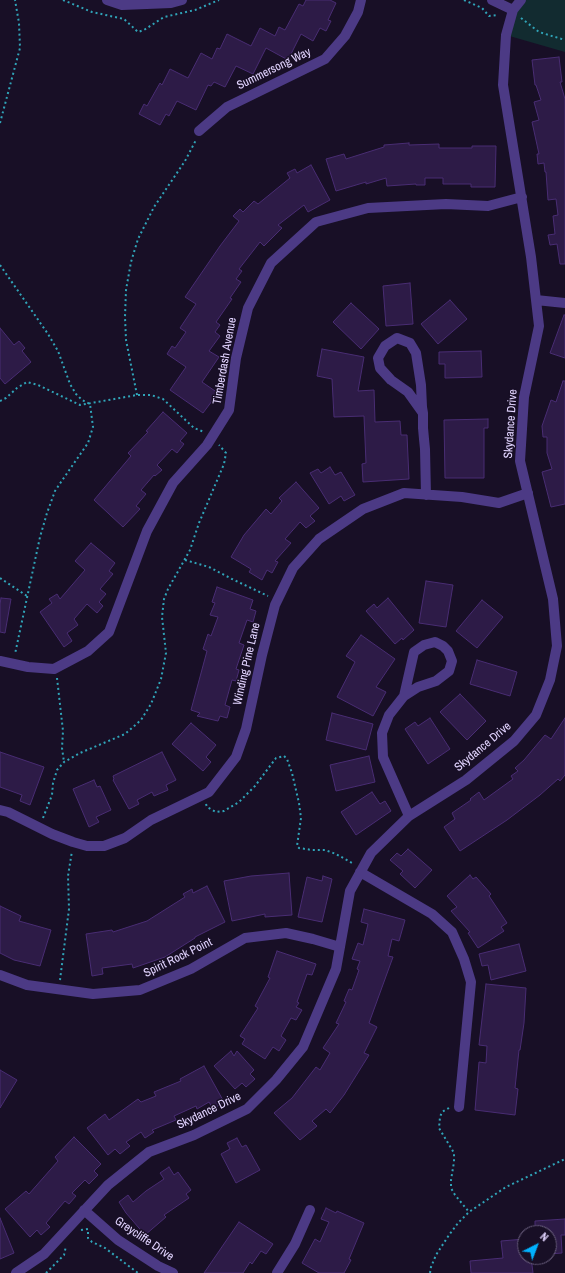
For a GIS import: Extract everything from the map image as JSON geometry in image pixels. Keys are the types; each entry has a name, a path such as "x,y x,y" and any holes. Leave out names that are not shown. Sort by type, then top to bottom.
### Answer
{"street":[{"path":"107,0 122,5 171,3 182,0"},
{"name":"Summersong Way","path":"199,131 227,107 325,59 345,36 358,12 361,0"},
{"path":"492,0 512,13"},
{"name":"Skydance Drive","path":"16,1273 44,1254 108,1184 149,1152 194,1135 247,1109 276,1080 303,1047 336,969 350,891 371,853 409,816 466,780 514,741 536,716 550,680 557,646 553,600 520,461 524,397 539,326 532,261 503,85 506,35 512,13 521,0"},
{"name":"Timberdash Avenue","path":"54,669 88,651 109,632 147,531 160,506 173,483 207,445 229,410 236,358 248,308 271,263 316,222 368,208 446,204 488,206 522,197"},
{"path":"536,300 565,303"},
{"path":"423,413 408,392 391,380 380,368 378,358 385,346 397,338 410,343 416,353 421,385 423,413 426,495"},
{"name":"Winding Pine Lane","path":"0,810 8,812 38,828 73,842 86,846 104,846 125,838 151,820 209,792 236,757 246,729 262,655 275,605 293,568 318,539 363,509 404,493 462,497 499,503 528,493"},
{"path":"404,696 414,652 424,645 434,642 443,646 448,652 452,661 449,671 436,682 418,687 404,696 389,715 382,734 383,757 409,816"},
{"path":"0,661 12,664 54,669"},
{"path":"360,872 432,914 452,932 464,959 471,982 459,1107"},
{"name":"Spirit Rock Point","path":"0,975 26,985 93,994 140,990 191,969 245,938 286,933 314,939 340,947"},
{"name":"Greycliffe Drive","path":"84,1210 118,1240 158,1266 172,1273"},
{"path":"277,1273 295,1244 310,1210"}],"path":[{"path":"0,123 20,48 19,23 15,0"},
{"path":"464,0 482,8 489,16 512,13 520,17 539,32 565,40"},
{"path":"137,395 126,340 126,290 131,262 138,239 154,207 185,161 199,131"},
{"path":"0,265 48,334 58,351 73,389 82,400 90,404"},
{"path":"0,401 27,382 38,384 80,405 137,395 151,395 163,399 194,428 205,432 226,453 224,464 201,518 190,550 164,599 162,617 166,653 161,679 151,704 142,720 126,734 80,753 64,762 57,770 53,783 52,795 38,828"},
{"path":"12,664 40,537 47,512 55,491 92,435 93,427 90,404"},
{"path":"185,560 209,567 277,601"},
{"path":"0,578 27,596"},
{"path":"54,669 60,695 64,762"},
{"path":"201,796 207,807 216,812 224,812 239,802 256,786 276,758 284,756 287,759 292,773 299,803 301,818 297,846 299,848 312,850 325,850 336,854 355,865 360,872"},
{"path":"60,989 69,909 68,876 73,842"},
{"path":"459,1107 449,1108 442,1112 439,1128 454,1153 451,1188 469,1212"},
{"path":"430,1273 436,1255 458,1223 469,1212 506,1186 565,1159"},
{"path":"88,1229 88,1238 92,1242 106,1248 138,1273"},
{"path":"46,1273 64,1255 66,1249"}],"green space":[{"path":"521,0 565,0 565,52 506,35"}],"building":[{"path":"306,0 330,0 336,3 328,20 331,21 326,31 320,28 313,41 301,34 288,60 266,48 253,74 236,66 225,87 214,82 211,86 208,85 196,110 177,101 169,116 166,114 160,125 139,114 144,104 147,106 160,83 162,85 170,69 188,78 201,53 212,59 217,48 220,49 227,34 251,46 260,28 275,36 279,27 285,30 299,4 303,6"},
{"path":"559,57 562,82 560,82 565,99 565,264 560,264 557,244 550,245 548,235 555,234 553,216 558,215 556,199 548,200 546,172 544,163 538,164 537,154 539,154 532,122 539,120 534,102 541,100 535,85 532,60"},
{"path":"409,143 409,145 439,144 439,148 496,146 495,187 471,187 471,184 443,184 443,178 425,178 425,185 416,184 387,186 386,178 336,191 326,159 344,154 346,159 384,147 384,145"},
{"path":"311,165 330,200 308,212 304,205 278,225 282,228 264,246 260,242 239,269 242,271 236,279 241,282 230,298 232,299 216,322 220,325 215,332 220,336 209,351 219,357 202,382 218,393 203,413 170,390 186,367 167,354 172,346 175,348 186,332 180,328 196,304 185,297 239,221 233,216 240,209 243,212 254,201 258,204 290,178 287,173 295,169 297,173"},
{"path":"410,283 413,324 386,326 383,286"},
{"path":"450,300 467,319 438,344 421,324"},
{"path":"351,303 379,329 361,349 333,322"},
{"path":"565,315 565,358 550,353"},
{"path":"0,328 14,345 19,341 25,348 22,351 31,362 5,384 0,378"},
{"path":"322,349 364,357 358,391 374,390 375,422 400,421 401,435 407,435 409,479 363,482 362,464 366,463 364,416 334,417 332,379 317,376"},
{"path":"481,351 482,377 445,378 445,364 439,364 439,352"},
{"path":"563,381 565,381 565,504 551,507 542,472 552,469 547,453 547,437 543,437 542,426 551,400 556,402"},
{"path":"163,412 187,433 180,441 184,444 177,453 172,449 157,465 162,470 155,476 154,475 141,490 146,494 136,506 140,509 123,527 94,500 131,456 128,453 148,432 146,431"},
{"path":"488,419 488,428 484,428 484,478 445,478 444,420"},
{"path":"330,467 335,475 341,472 355,495 344,501 341,496 329,504 310,473 318,469 321,473"},
{"path":"296,482 319,508 310,516 315,521 306,528 300,522 285,539 291,543 275,561 278,562 272,573 267,570 262,580 249,572 251,569 231,557 244,535 266,509 271,514 282,501 279,498"},
{"path":"91,543 115,563 109,571 113,574 100,589 106,594 99,602 103,606 97,613 87,604 74,619 78,625 67,633 72,641 64,647 40,612 52,603 49,599 57,594 60,599 85,570 75,561"},
{"path":"426,581 453,585 446,627 419,623"},
{"path":"217,587 253,600 250,609 256,611 253,622 247,620 239,643 244,645 236,669 239,670 236,681 232,680 225,705 230,707 227,718 220,716 218,721 197,716 200,713 191,710 207,651 203,649 208,634 211,636 218,617 210,615 215,603 212,602"},
{"path":"1,598 11,599 5,633 0,632"},
{"path":"388,598 414,630 403,640 402,638 395,644 366,611 374,604 377,608"},
{"path":"482,600 503,617 477,648 456,631"},
{"path":"361,635 395,659 376,687 386,692 373,716 337,697 355,662 346,656"},
{"path":"477,660 517,672 510,696 470,684"},
{"path":"460,694 486,721 467,740 440,712"},
{"path":"332,713 373,724 366,750 326,740"},
{"path":"430,718 450,749 428,764 405,729 415,722 418,726"},
{"path":"565,718 565,775 560,781 558,779 507,820 460,851 444,827 455,819 452,813 471,800 470,799 479,792 484,800 513,779 511,776 518,771 515,768 524,760 545,735 551,739"},
{"path":"191,723 216,745 206,757 211,762 203,771 172,744"},
{"path":"0,752 44,767 30,805 20,801 22,795 0,787"},
{"path":"162,752 176,780 166,785 168,790 154,796 152,792 137,800 139,804 129,809 113,780 113,776"},
{"path":"369,756 375,782 336,791 330,765"},
{"path":"94,780 97,787 100,786 111,810 96,817 99,822 89,827 73,789"},
{"path":"372,792 380,804 385,801 391,811 356,835 341,812"},
{"path":"408,849 432,870 415,888 400,874 403,871 390,860 397,853 401,856"},
{"path":"289,873 292,915 265,917 265,914 232,921 224,881 251,876"},
{"path":"470,875 473,879 476,877 491,894 489,896 507,923 501,927 504,931 478,948 468,933 470,932 451,911 457,907 447,896"},
{"path":"323,876 332,879 322,922 298,917 307,877 322,881"},
{"path":"207,886 225,922 195,937 165,957 133,968 132,964 102,968 103,974 92,976 86,934 112,930 113,932 147,921 185,897 183,894 192,889 193,893"},
{"path":"0,906 21,916 19,921 51,930 40,966 14,960 0,953"},
{"path":"364,909 405,920 399,941 392,939 388,956 393,957 369,1023 377,1027 364,1053 369,1055 344,1095 330,1113 326,1109 312,1121 317,1126 300,1140 274,1113 292,1098 316,1067 320,1070 330,1053 323,1048 339,1024 336,1023 346,1002 344,1001 349,989 352,990 359,970 357,969 360,961 352,959 358,943 363,945 368,924 361,922"},
{"path":"519,944 526,971 491,980 488,965 482,966 479,954"},
{"path":"277,951 316,964 312,975 307,974 297,1002 299,1003 296,1007 302,1010 296,1020 291,1018 281,1036 286,1040 279,1051 273,1047 265,1059 242,1044 245,1039 240,1036 258,1008 255,1006 270,978 268,977"},
{"path":"486,984 526,988 524,1023 519,1050 515,1088 518,1089 515,1115 475,1110 479,1062 486,1063 487,1046 479,1045"},
{"path":"231,1051 234,1056 237,1051 254,1070 250,1074 255,1079 246,1087 242,1083 235,1089 214,1066"},
{"path":"204,1066 224,1102 213,1109 209,1102 197,1109 196,1106 174,1116 176,1120 152,1130 154,1132 145,1138 141,1132 126,1142 130,1146 120,1154 115,1149 108,1155 87,1128 105,1114 109,1120 138,1099 141,1102 156,1096 154,1092 181,1081 180,1079"},
{"path":"0,1070 17,1080 0,1108"},
{"path":"74,1137 101,1164 94,1171 98,1175 89,1184 85,1180 72,1193 76,1196 69,1204 65,1201 46,1223 50,1227 41,1235 37,1230 30,1237 5,1209 26,1191 29,1194 58,1161 55,1157"},
{"path":"237,1138 242,1147 246,1145 260,1170 236,1183 221,1154 230,1149 227,1143"},
{"path":"169,1167 174,1175 178,1172 191,1190 186,1194 189,1198 164,1215 166,1217 145,1235 126,1213 119,1202 128,1195 133,1202 164,1179 160,1173"},
{"path":"326,1208 336,1213 337,1211 364,1223 349,1259 351,1260 344,1273 319,1273 302,1263 315,1239 320,1242 329,1222 321,1219"},
{"path":"0,1218 14,1253 0,1259"},
{"path":"565,1219 565,1235 561,1235 562,1253 557,1253 557,1225 535,1225 535,1221"},
{"path":"239,1222 273,1244 266,1254 261,1251 252,1264 250,1262 243,1273 204,1273"},
{"path":"517,1240 517,1265 532,1265 533,1273 471,1273 470,1261 503,1258 501,1241"}]}
